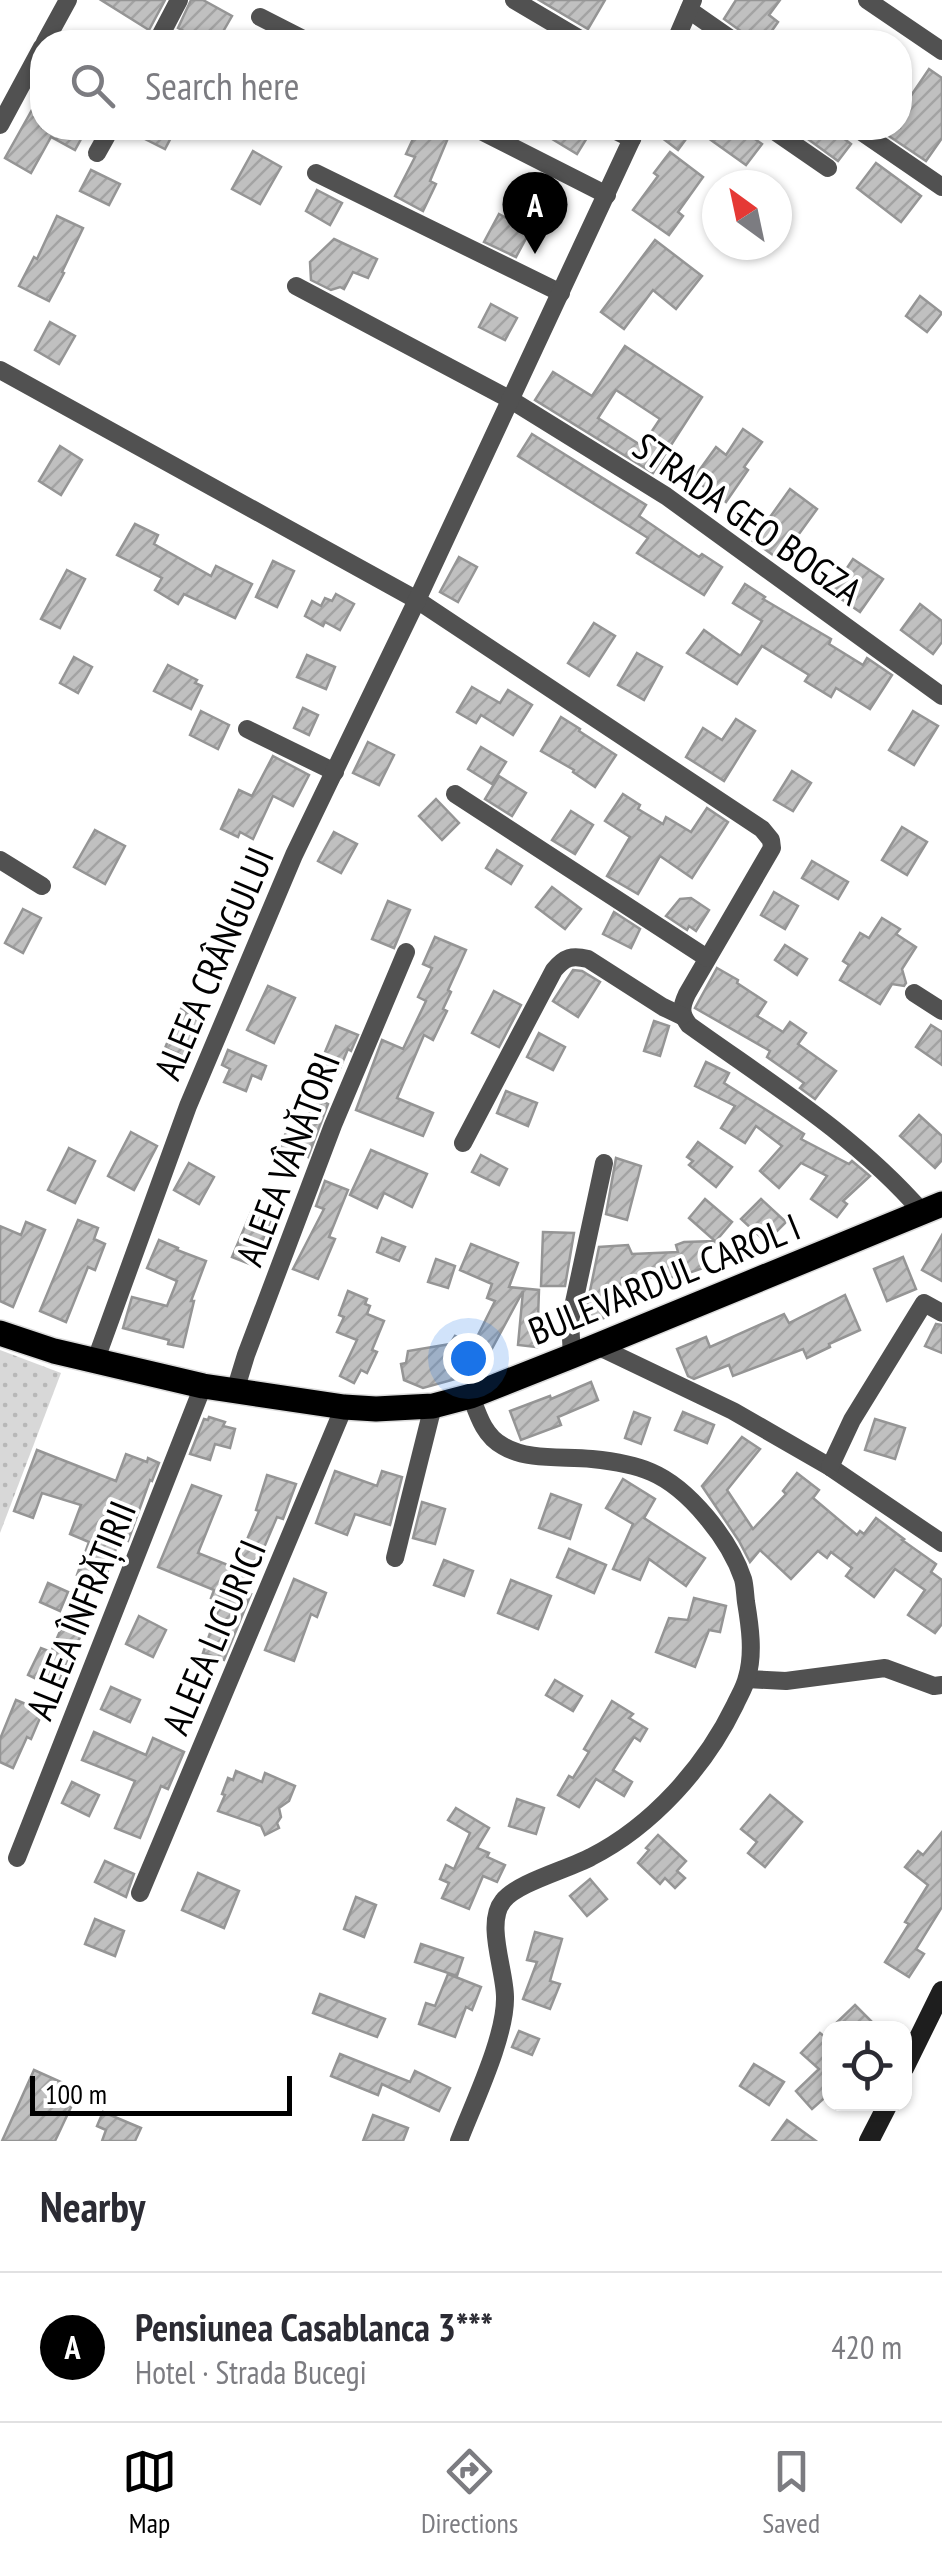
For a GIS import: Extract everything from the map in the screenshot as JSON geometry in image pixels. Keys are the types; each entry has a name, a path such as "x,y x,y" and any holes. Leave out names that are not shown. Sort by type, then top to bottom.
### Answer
{"main road":[{"name":"BULEVARDUL CAROL I","path":"0,1333 95,1362 204,1386 376,1410 433,1406 471,1396 572,1356 932,1208"},
{"path":"912,2052 942,1991"},
{"path":"869,2141 884,2111"}],"street":[{"path":"52,30 68,0"},
{"path":"163,30 179,0"},
{"path":"514,0 565,30"},
{"path":"867,0 911,30"},
{"path":"680,30 691,5 721,30"},
{"path":"260,18 284,30"},
{"path":"912,31 942,51"},
{"path":"0,125 30,70"},
{"path":"97,153 104,140"},
{"path":"499,140 607,195"},
{"name":"ALEEA CRÂNGULUI","path":"95,1362 188,1106 294,855 632,140"},
{"path":"787,140 828,168"},
{"path":"873,140 942,187"},
{"path":"316,173 562,293"},
{"name":"STRADA GEO BOGZA","path":"296,286 511,400 666,496 942,696"},
{"path":"0,370 417,600 768,834 772,848 687,994 682,1016"},
{"path":"246,729 335,772"},
{"path":"455,794 707,958"},
{"path":"0,860 42,886"},
{"name":"ALEEA VÂNĂTORI","path":"235,1391 333,1125 406,952"},
{"path":"463,1143 554,970 564,959 575,956 588,958 682,1016 688,1025 842,1136 894,1182 932,1208"},
{"path":"914,993 942,1011"},
{"path":"572,1356 570,1322 604,1163"},
{"path":"830,1468 852,1420 924,1303 942,1313"},
{"path":"597,1346 732,1411 830,1468 942,1543"},
{"name":"ALEEA ÎNFRĂȚIRII","path":"17,1858 204,1386"},
{"path":"459,2141 502,2027 504,1976 496,1917 502,1901 515,1890 596,1854 655,1811 696,1768 712,1744 747,1679 751,1656 743,1579 723,1540 692,1499 653,1472 623,1463 525,1455 504,1448 481,1424 471,1396"},
{"path":"395,1558 433,1406"},
{"name":"ALEEA LICURICI","path":"140,1893 344,1407"},
{"path":"747,1679 786,1680 885,1668 934,1686 942,1685"}],"shaded area":[{"path":"0,1350 61,1373 0,1533"}],"building":[{"path":"101,0 165,0 149,30"},
{"path":"191,0 203,0 232,16 224,30 178,28"},
{"path":"539,0 605,0 588,29"},
{"path":"736,0 780,0 769,15 778,22 772,30 739,30 724,19"},
{"path":"929,69 942,78 942,138 926,161 895,140 912,140 912,94"},
{"path":"30,113 30,140 49,140 31,173 5,158"},
{"path":"57,140 80,140 75,150"},
{"path":"147,140 170,140 165,149"},
{"path":"412,140 447,140 430,181 436,184 423,211 395,196 415,157 406,154"},
{"path":"554,140 586,140 577,154"},
{"path":"665,140 685,140 678,150"},
{"path":"711,140 756,140 762,144 746,165"},
{"path":"809,140 846,140 851,144 838,161"},
{"path":"253,151 281,167 260,204 232,189"},
{"path":"670,152 702,176 678,212 683,216 669,235 633,210 658,176 654,173"},
{"path":"876,163 921,196 901,222 857,188"},
{"path":"91,170 120,184 109,205 80,191"},
{"path":"317,190 342,203 330,225 306,211"},
{"path":"499,214 530,231 516,257 484,242"},
{"path":"57,216 83,228 49,301 19,286"},
{"path":"334,239 377,259 368,278 353,272 344,289 331,290 311,280 310,262"},
{"path":"655,240 702,276 676,309 653,290 624,329 601,312"},
{"path":"920,296 942,313 927,332 906,316"},
{"path":"491,304 517,318 505,340 479,327"},
{"path":"50,322 75,336 59,364 35,350"},
{"path":"625,346 702,397 653,473 535,400 553,372 592,396","holes":["616,390 660,419 642,446 598,418"]},
{"path":"743,429 762,442 726,502 693,479 716,447 726,455"},
{"path":"532,434 646,505 639,516 699,557 702,554 722,567 704,595 637,553 648,538 518,456"},
{"path":"60,446 82,460 61,495 39,481"},
{"path":"790,489 817,509 780,560 753,541"},
{"path":"135,524 158,535 154,544 211,576 216,566 252,584 235,618 184,594 178,604 155,590 162,578 117,555"},
{"path":"459,557 477,567 458,602 440,592"},
{"path":"853,559 883,579 860,612 831,592"},
{"path":"273,561 294,571 277,607 256,597"},
{"path":"67,570 85,579 60,628 41,619"},
{"path":"745,584 831,639 829,644 863,665 867,658 892,675 870,709 836,688 831,697 805,681 809,675 762,646 737,684 687,653 704,630 741,655 762,621 733,603"},
{"path":"336,594 354,604 340,630 305,616 312,601 321,606 325,598 332,601"},
{"path":"920,604 942,621 942,642 933,654 901,630"},
{"path":"594,623 615,636 589,676 568,663"},
{"path":"637,653 662,667 644,700 618,685"},
{"path":"307,655 335,667 326,689 297,677"},
{"path":"74,657 92,667 78,693 60,683"},
{"path":"168,665 202,686 191,709 154,691"},
{"path":"472,687 500,703 508,690 532,705 513,735 481,715 476,723 457,712"},
{"path":"303,708 318,715 309,735 294,728"},
{"path":"201,711 229,725 218,749 190,735"},
{"path":"913,711 938,726 914,765 889,750"},
{"path":"561,717 616,755 595,787 541,751"},
{"path":"736,719 755,731 724,781 686,757 703,728 722,740"},
{"path":"368,742 394,755 379,785 353,773"},
{"path":"481,747 506,762 492,784 468,769"},
{"path":"273,756 309,775 293,806 273,796 253,839 221,829 239,790 252,796"},
{"path":"792,771 811,783 793,811 774,800"},
{"path":"499,776 526,793 512,816 485,799"},
{"path":"623,794 663,824 666,817 691,832 707,808 728,822 692,878 660,856 638,894 607,876 630,837 605,821"},
{"path":"436,799 459,823 442,840 419,816"},
{"path":"571,811 593,825 575,854 552,840"},
{"path":"902,827 927,842 907,875 882,860"},
{"path":"95,830 125,846 105,884 74,867"},
{"path":"334,832 357,844 341,873 318,861"},
{"path":"497,850 522,866 511,884 486,868"},
{"path":"812,861 848,882 838,899 802,878"},
{"path":"552,887 581,909 565,929 536,907"},
{"path":"774,892 798,906 785,929 761,915"},
{"path":"691,898 709,910 696,931 689,926 687,930 666,916 680,899"},
{"path":"388,901 410,910 394,948 372,939"},
{"path":"23,909 41,918 23,953 5,943"},
{"path":"614,912 640,929 631,948 603,934"},
{"path":"882,918 900,929 896,934 916,947 902,969 906,983 892,984 880,1004 840,980 849,965 843,961 860,933 869,938"},
{"path":"435,937 466,950 448,990 451,992 443,1009 447,1011 433,1040 424,1035 397,1098 433,1113 423,1136 356,1110 382,1040 403,1049 426,1001 418,997 432,968 423,964"},
{"path":"785,945 807,959 797,975 775,960"},
{"path":"717,968 766,1002 757,1016 783,1032 790,1022 806,1033 798,1044 836,1071 815,1099 800,1088 804,1083 767,1057 770,1051 695,1008"},
{"path":"573,970 600,982 578,1017 553,1001"},
{"path":"268,986 295,998 274,1043 247,1030"},
{"path":"494,991 521,1005 499,1047 472,1033"},
{"path":"181,1009 201,1018 185,1057 165,1048"},
{"path":"654,1021 669,1026 660,1056 644,1051"},
{"path":"931,1025 942,1032 942,1065 916,1047"},
{"path":"336,1026 358,1035 338,1073 320,1064"},
{"path":"539,1033 565,1047 553,1070 527,1057"},
{"path":"228,1050 266,1066 261,1079 252,1075 246,1091 224,1082 230,1069 222,1065"},
{"path":"706,1062 729,1073 724,1083 804,1134 801,1139 849,1164 852,1161 870,1176 843,1201 847,1204 837,1217 811,1199 827,1176 801,1163 779,1188 760,1171 782,1146 756,1126 745,1143 721,1128 735,1106 695,1086"},
{"path":"506,1091 537,1103 528,1126 497,1113"},
{"path":"317,1098 328,1104 308,1157 298,1152 290,1169 273,1162 289,1126 301,1131"},
{"path":"919,1115 942,1136 942,1160 935,1168 900,1136"},
{"path":"131,1132 157,1146 134,1190 108,1176"},
{"path":"698,1142 732,1167 716,1187 689,1165 693,1161 687,1157"},
{"path":"69,1148 95,1161 75,1203 48,1190"},
{"path":"371,1150 427,1174 412,1207 384,1193 377,1208 350,1195"},
{"path":"481,1155 507,1169 499,1185 472,1172"},
{"path":"616,1158 641,1166 627,1220 606,1214"},
{"path":"189,1163 214,1177 199,1204 174,1190"},
{"path":"325,1181 348,1190 329,1237 335,1239 318,1279 293,1269 324,1209 316,1206"},
{"path":"705,1199 732,1222 705,1254 709,1266 677,1277 622,1278 613,1315 583,1325 599,1247 628,1245 632,1254 678,1252 676,1245 684,1242 715,1241 689,1218"},
{"path":"761,1199 786,1222 766,1242 741,1219"},
{"path":"252,1210 272,1219 252,1265 232,1257"},
{"path":"78,1220 98,1228 94,1239 105,1244 95,1270 88,1267 66,1322 40,1311"},
{"path":"26,1222 45,1230 13,1307 0,1301 0,1226 21,1235"},
{"path":"543,1232 574,1233 565,1286 541,1286"},
{"path":"942,1235 942,1281 922,1270"},
{"path":"382,1238 405,1247 399,1261 377,1252"},
{"path":"159,1240 206,1261 191,1301 183,1347 123,1328 132,1297 167,1306 177,1281 147,1268"},
{"path":"471,1244 518,1263 509,1287 539,1290 537,1347 518,1345 523,1291 481,1369 465,1363 459,1378 423,1388 404,1380 401,1364 406,1363 408,1351 450,1344 455,1336 473,1345 495,1301 487,1298 492,1284 460,1270"},
{"path":"903,1257 916,1289 887,1301 874,1269"},
{"path":"436,1259 455,1266 448,1288 428,1282"},
{"path":"348,1291 367,1299 367,1314 384,1321 367,1373 361,1370 354,1383 340,1376 357,1340 337,1332"},
{"path":"845,1295 860,1330 829,1344 830,1347 807,1358 803,1349 733,1376 729,1365 694,1379 688,1376 677,1349 706,1337 710,1347 784,1314 789,1323"},
{"path":"936,1324 942,1325 942,1353 925,1346"},
{"path":"591,1382 598,1400 558,1417 561,1425 521,1440 510,1411"},
{"path":"634,1412 650,1418 641,1444 625,1438"},
{"path":"683,1412 714,1425 707,1443 675,1430"},
{"path":"209,1417 235,1429 230,1448 215,1444 210,1460 190,1454 204,1419"},
{"path":"875,1419 905,1428 895,1459 865,1450"},
{"path":"742,1437 760,1449 727,1490 753,1529 786,1494 783,1491 797,1473 819,1490 813,1498 857,1535 860,1531 864,1534 876,1518 936,1564 931,1572 942,1580 942,1624 935,1633 908,1615 925,1590 895,1569 874,1597 846,1576 852,1568 831,1552 827,1558 818,1551 791,1579 760,1550 750,1562 702,1486"},
{"path":"37,1450 116,1481 126,1454 159,1463 128,1541 120,1538 103,1584 77,1575 89,1542 70,1534 81,1505 42,1493 33,1518 14,1511"},
{"path":"335,1471 377,1486 382,1471 402,1477 390,1525 355,1514 347,1535 316,1523"},
{"path":"267,1475 296,1484 283,1519 277,1517 245,1592 251,1594 224,1660 203,1653 221,1602 211,1598 214,1590 158,1567 192,1485 221,1496 198,1553 235,1568 259,1511 256,1510"},
{"path":"623,1479 655,1499 644,1518 705,1558 686,1586 649,1559 640,1580 613,1569 633,1524 606,1508"},
{"path":"551,1494 581,1505 570,1539 539,1528"},
{"path":"422,1502 445,1509 435,1544 413,1538"},
{"path":"569,1549 606,1565 594,1593 557,1577"},
{"path":"444,1560 473,1571 464,1596 434,1585"},
{"path":"294,1579 326,1593 317,1617 311,1614 294,1661 265,1650"},
{"path":"511,1580 551,1596 538,1629 498,1613"},
{"path":"48,1583 68,1592 60,1611 40,1602"},
{"path":"694,1598 726,1606 720,1632 709,1630 695,1667 656,1652 669,1618 688,1620"},
{"path":"139,1616 166,1630 153,1657 126,1644"},
{"path":"64,1622 83,1631 55,1688 28,1675 41,1648 51,1652"},
{"path":"555,1680 582,1696 573,1711 546,1695"},
{"path":"111,1687 140,1700 130,1722 101,1709"},
{"path":"16,1700 43,1711 13,1768 0,1762 0,1739"},
{"path":"612,1701 647,1729 640,1741 634,1737 613,1770 632,1782 624,1796 596,1779 579,1807 558,1795 589,1752 584,1749"},
{"path":"94,1732 146,1755 153,1738 184,1752 168,1789 161,1786 140,1838 115,1828 135,1781 82,1760"},
{"path":"236,1771 262,1782 265,1773 295,1786 289,1801 279,1808 279,1828 265,1835 261,1826 218,1811 228,1778 233,1780"},
{"path":"72,1782 99,1795 89,1816 62,1803"},
{"path":"770,1795 802,1822 765,1867 748,1853 757,1842 741,1829"},
{"path":"517,1799 544,1808 536,1834 509,1826"},
{"path":"456,1808 489,1828 477,1848 505,1865 497,1882 483,1876 469,1909 442,1898 449,1883 440,1879 446,1865 454,1869 470,1833 448,1820"},
{"path":"942,1832 942,1907 916,1949 924,1954 909,1977 885,1962 928,1885 905,1867 918,1851 923,1855"},
{"path":"658,1835 686,1861 677,1871 685,1878 675,1888 665,1878 660,1884 638,1863"},
{"path":"105,1861 134,1874 126,1897 95,1882"},
{"path":"198,1873 239,1891 224,1928 182,1910"},
{"path":"590,1879 607,1899 587,1916 570,1896"},
{"path":"356,1897 376,1905 364,1937 344,1929"},
{"path":"95,1919 124,1931 115,1956 85,1944"},
{"path":"535,1932 562,1939 550,1981 560,1984 550,2009 523,1999 537,1962 527,1960"},
{"path":"421,1944 463,1958 457,1976 415,1962"},
{"path":"448,1974 481,1987 472,2010 466,2007 455,2037 419,2024 426,2003 435,2006"},
{"path":"320,1994 385,2019 377,2037 313,2013"},
{"path":"855,2005 871,2021 838,2021"},
{"path":"519,2031 539,2039 532,2055 512,2047"},
{"path":"822,2035 822,2100 812,2109 796,2091 819,2069 801,2053"},
{"path":"340,2054 410,2082 415,2071 450,2088 439,2111 382,2084 378,2095 331,2076"},
{"path":"754,2064 784,2082 769,2105 740,2086"},
{"path":"34,2070 79,2090 55,2141 2,2141"},
{"path":"103,2112 141,2128 135,2141 102,2141 106,2130 97,2126"},
{"path":"373,2115 408,2128 403,2141 363,2141"},
{"path":"787,2120 816,2141 772,2141"}],"place":[{"name":"Pensiunea Casablanca 3***","path":"535,254"}]}
